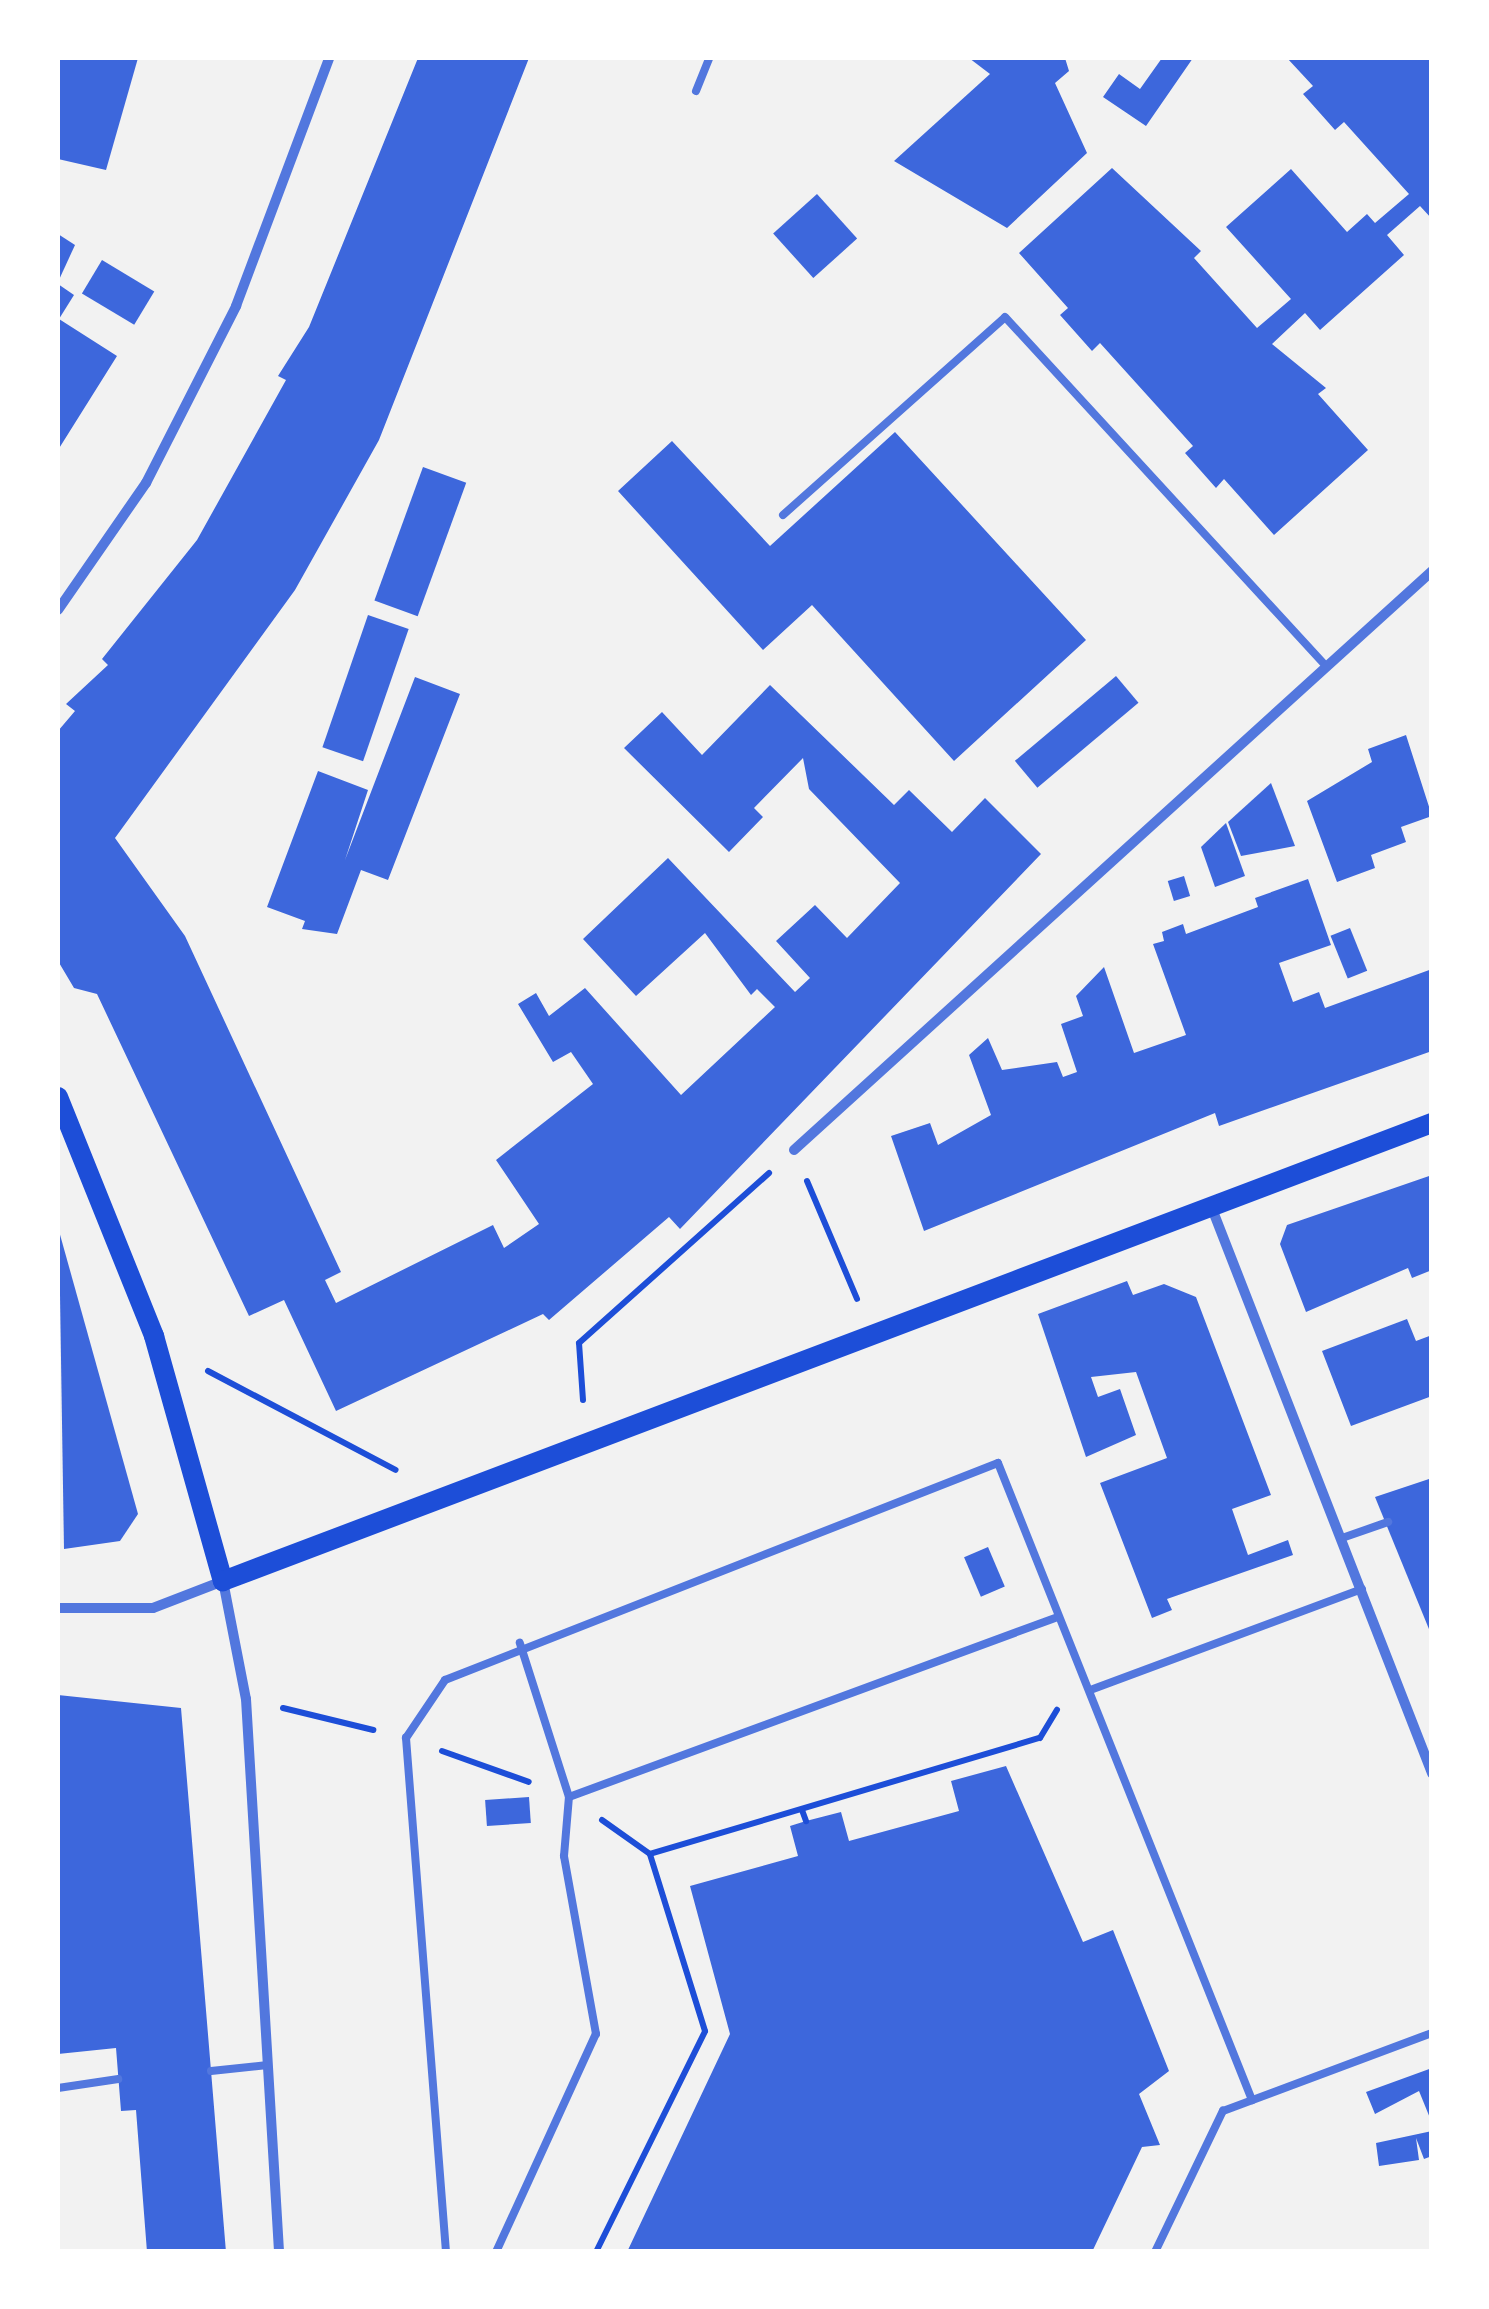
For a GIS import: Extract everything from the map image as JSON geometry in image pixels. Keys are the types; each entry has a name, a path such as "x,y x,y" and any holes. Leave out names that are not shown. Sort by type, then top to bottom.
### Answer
{"main road":[{"path":"58,1097 156,1342 223,1580 585,1436 1208,1200 1432,1123"}],"street":[{"path":"58,610 146,483 236,306 329,58"},
{"path":"794,1150 1432,571"},
{"path":"1208,1200 1432,1773"},
{"path":"58,1608 153,1608 223,1580 246,1699 279,2252"}],"lane":[{"path":"696,92 708,58"},
{"path":"783,515 1005,317 1326,666"},
{"path":"446,2252 406,1738 445,1680 520,1643 998,1463 1055,1618 1092,1690 1252,2100"},
{"path":"1342,1538 1388,1522"},
{"path":"1092,1690 1362,1589"},
{"path":"569,1797 1055,1618"},
{"path":"496,2252 596,2034 564,1856 569,1797 520,1643"},
{"path":"1155,2252 1224,2112 1432,2034"},
{"path":"211,2071 268,2065"},
{"path":"58,2088 118,2079"}],"path":[{"path":"585,1436 578,1342 794,1150 869,1329"},
{"path":"156,1342 446,1494"},
{"path":"246,1699 339,1722"},
{"path":"596,2252 705,2030 650,1854 1040,1738 1058,1710"},
{"path":"802,1810 806,1821"}],"building":[{"path":"58,58 138,58 106,170 58,159"},
{"path":"418,58 529,58 379,440 295,590 115,838 185,936 341,1272 325,1280 336,1303 493,1225 504,1248 539,1224 496,1160 593,1084 571,1052 553,1062 518,1004 536,993 549,1016 585,988 681,1095 775,1007 757,989 751,995 705,933 636,996 583,939 668,858 795,992 810,978 776,941 815,905 847,938 900,883 809,789 803,758 754,808 763,817 729,852 624,748 662,712 702,755 770,685 894,805 909,790 952,832 985,798 1041,854 680,1229 669,1217 549,1320 543,1314 336,1411 284,1300 249,1316 97,994 74,988 58,961 58,731 75,711 66,704 108,665 102,659 197,540 286,380 278,376 309,327"},
{"path":"969,58 1065,58 1069,71 1055,83 1087,153 1007,228 894,161 990,74"},
{"path":"1162,58 1193,58 1146,126 1103,97 1119,74 1140,89"},
{"path":"1287,58 1432,58 1432,219 1420,206 1387,235 1404,255 1320,330 1305,313 1272,344 1326,388 1318,394 1368,450 1274,535 1224,479 1216,488 1185,453 1193,446 1100,343 1092,351 1060,315 1068,308 1019,253 1112,168 1201,251 1194,258 1257,328 1291,299 1226,227 1291,169 1347,232 1367,214 1375,223 1409,194 1344,122 1335,130 1303,94 1313,86"},
{"path":"817,194 857,239 813,278 773,233"},
{"path":"58,234 75,245 58,282"},
{"path":"102,260 154,291 134,325 82,293"},
{"path":"58,284 74,295 59,319 117,356 58,450"},
{"path":"895,432 1086,640 954,761 812,605 763,650 618,491 672,441 770,546"},
{"path":"423,467 466,483 418,616 374,600"},
{"path":"368,615 409,629 363,761 322,747"},
{"path":"1116,676 1138,703 1037,788 1015,761"},
{"path":"415,677 460,694 388,880 361,870 337,934 302,929 305,921 267,907 318,771 368,790 345,860"},
{"path":"1406,735 1432,816 1401,827 1406,842 1371,855 1375,868 1337,882 1307,801 1372,762 1368,749"},
{"path":"1271,783 1295,846 1241,856 1228,822"},
{"path":"1226,823 1245,876 1215,887 1201,847"},
{"path":"1184,876 1190,896 1174,901 1168,881"},
{"path":"1308,879 1331,945 1279,963 1293,1002 1319,992 1325,1008 1432,969 1432,1051 1219,1126 1215,1113 924,1231 891,1136 930,1123 938,1145 991,1115 969,1055 988,1038 1002,1070 1057,1062 1063,1077 1077,1072 1061,1024 1083,1016 1076,996 1104,967 1134,1053 1186,1035 1153,944 1164,941 1162,932 1183,924 1186,934 1258,907 1255,898"},
{"path":"1350,928 1367,971 1348,979 1331,936"},
{"path":"1432,1175 1432,1270 1412,1278 1408,1268 1306,1312 1280,1244 1287,1225"},
{"path":"59,1231 138,1514 120,1541 64,1549"},
{"path":"1127,1281 1133,1295 1164,1284 1196,1297 1271,1495 1232,1509 1248,1555 1288,1540 1293,1555 1167,1599 1172,1610 1152,1618 1100,1483 1167,1458 1136,1372 1091,1377 1098,1397 1120,1389 1136,1435 1086,1457 1038,1314"},
{"path":"1407,1319 1416,1341 1432,1335 1432,1396 1351,1426 1322,1351"},
{"path":"1432,1478 1432,1634 1431,1634 1375,1497"},
{"path":"988,1547 1005,1587 981,1597 964,1557"},
{"path":"58,1695 181,1708 226,2252 147,2252 136,2110 121,2111 116,2048 58,2054"},
{"path":"1006,1766 1083,1942 1113,1930 1169,2071 1139,2094 1160,2145 1142,2147 1092,2252 627,2252 730,2034 690,1886 798,1856 790,1826 806,1821 841,1812 849,1841 959,1811 951,1781"},
{"path":"529,1797 531,1823 487,1826 485,1800"},
{"path":"1432,2068 1432,2123 1419,2091 1375,2114 1366,2092"},
{"path":"1432,2131 1432,2156 1424,2159 1416,2138 1419,2160 1379,2166 1376,2143"}]}
